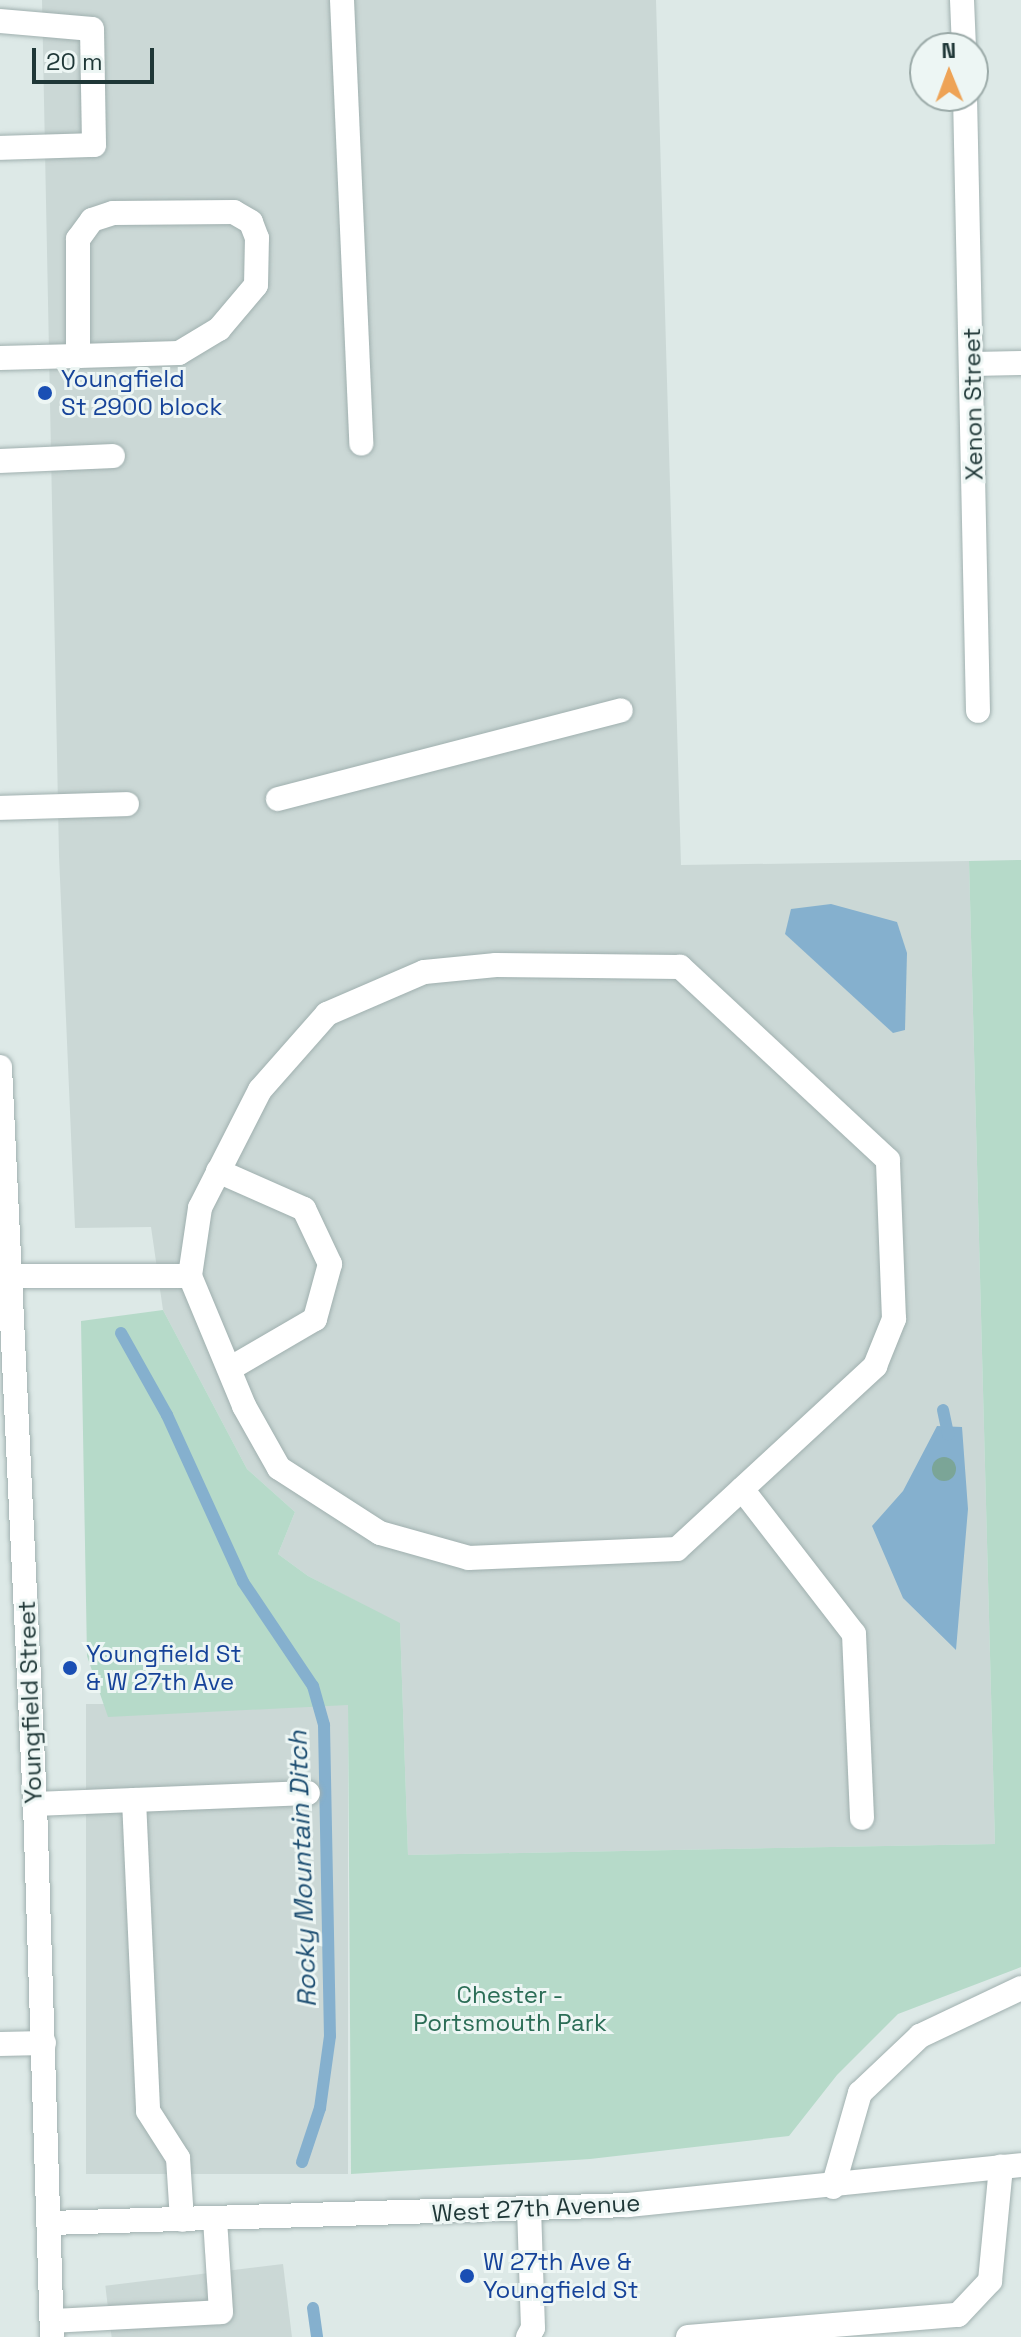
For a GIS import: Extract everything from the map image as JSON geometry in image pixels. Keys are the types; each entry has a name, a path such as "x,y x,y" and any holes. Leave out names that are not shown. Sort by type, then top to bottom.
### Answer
{"street":[{"path":"342,0 361,444"},
{"path":"962,0 963,32"},
{"path":"0,21 92,29 94,145 0,148"},
{"name":"Xenon Street","path":"965,112 978,711"},
{"path":"0,358 78,356 179,353 219,329 256,285 257,238 251,222 234,212 113,213 92,220 78,239 78,356"},
{"path":"972,364 1021,363"},
{"path":"0,461 113,456"},
{"path":"278,799 621,710"},
{"path":"0,808 127,804"},
{"path":"496,965 680,967 888,1160 894,1319 875,1366 677,1549 469,1558 380,1533 279,1468 229,1369 190,1276 200,1208 218,1171 260,1090 327,1014 424,972 496,965"},
{"name":"Youngfield Street","path":"0,1067 6,1276 35,1804 52,2329"},
{"path":"218,1171 304,1209 330,1264 315,1319 229,1369"},
{"path":"6,1276 190,1276"},
{"path":"742,1489 854,1634 862,1818"},
{"path":"35,1804 308,1793"},
{"path":"134,1800 148,2111 178,2158 182,2220"},
{"path":"833,2187 860,2093 920,2036 1021,1988"},
{"path":"0,2044 44,2043"},
{"path":"688,2337 958,2315 990,2281 1011,2166"},
{"name":"West 27th Avenue","path":"50,2223 529,2210 833,2187 1011,2166"},
{"path":"529,2210 538,2334"},
{"path":"52,2329 221,2312 215,2219"}],"shaded area":[{"path":"42,0 656,0 681,865 969,861 995,1844 408,1855 400,1624 308,1576 278,1554 295,1512 247,1469 163,1310 151,1227 75,1228 59,856"},
{"path":"86,1704 348,1704 348,2174 86,2174"},
{"path":"283,2264 292,2337 112,2337 105,2286"}],"green space":[{"name":"Chester - Portsmouth Park","path":"1021,860 1021,1967 898,2014 837,2075 789,2136 590,2159 351,2174 348,1705 108,1717 87,1656 81,1321 163,1310 247,1469 295,1512 278,1554 308,1576 400,1623 408,1855 995,1844 969,861"}],"water":[{"path":"831,904 897,922 907,953 905,1030 893,1033 785,934 791,909"},
{"path":"937,1426 962,1427 968,1509 956,1650 903,1598 872,1526 903,1491"}],"waterway":[{"name":"Rocky Mountain Ditch","path":"121,1333 167,1415 243,1582 313,1686 324,1725 330,2036 320,2108 302,2162"},
{"path":"943,1410 948,1434"},
{"name":"Rocky Mountain Ditch","path":"313,2308 317,2337"}],"place":[{"name":"Youngfield St 2900 block","path":"45,393"},
{"name":"Youngfield St & W 27th Ave","path":"70,1668"},
{"name":"W 27th Ave & Youngfield St","path":"467,2276"}]}
